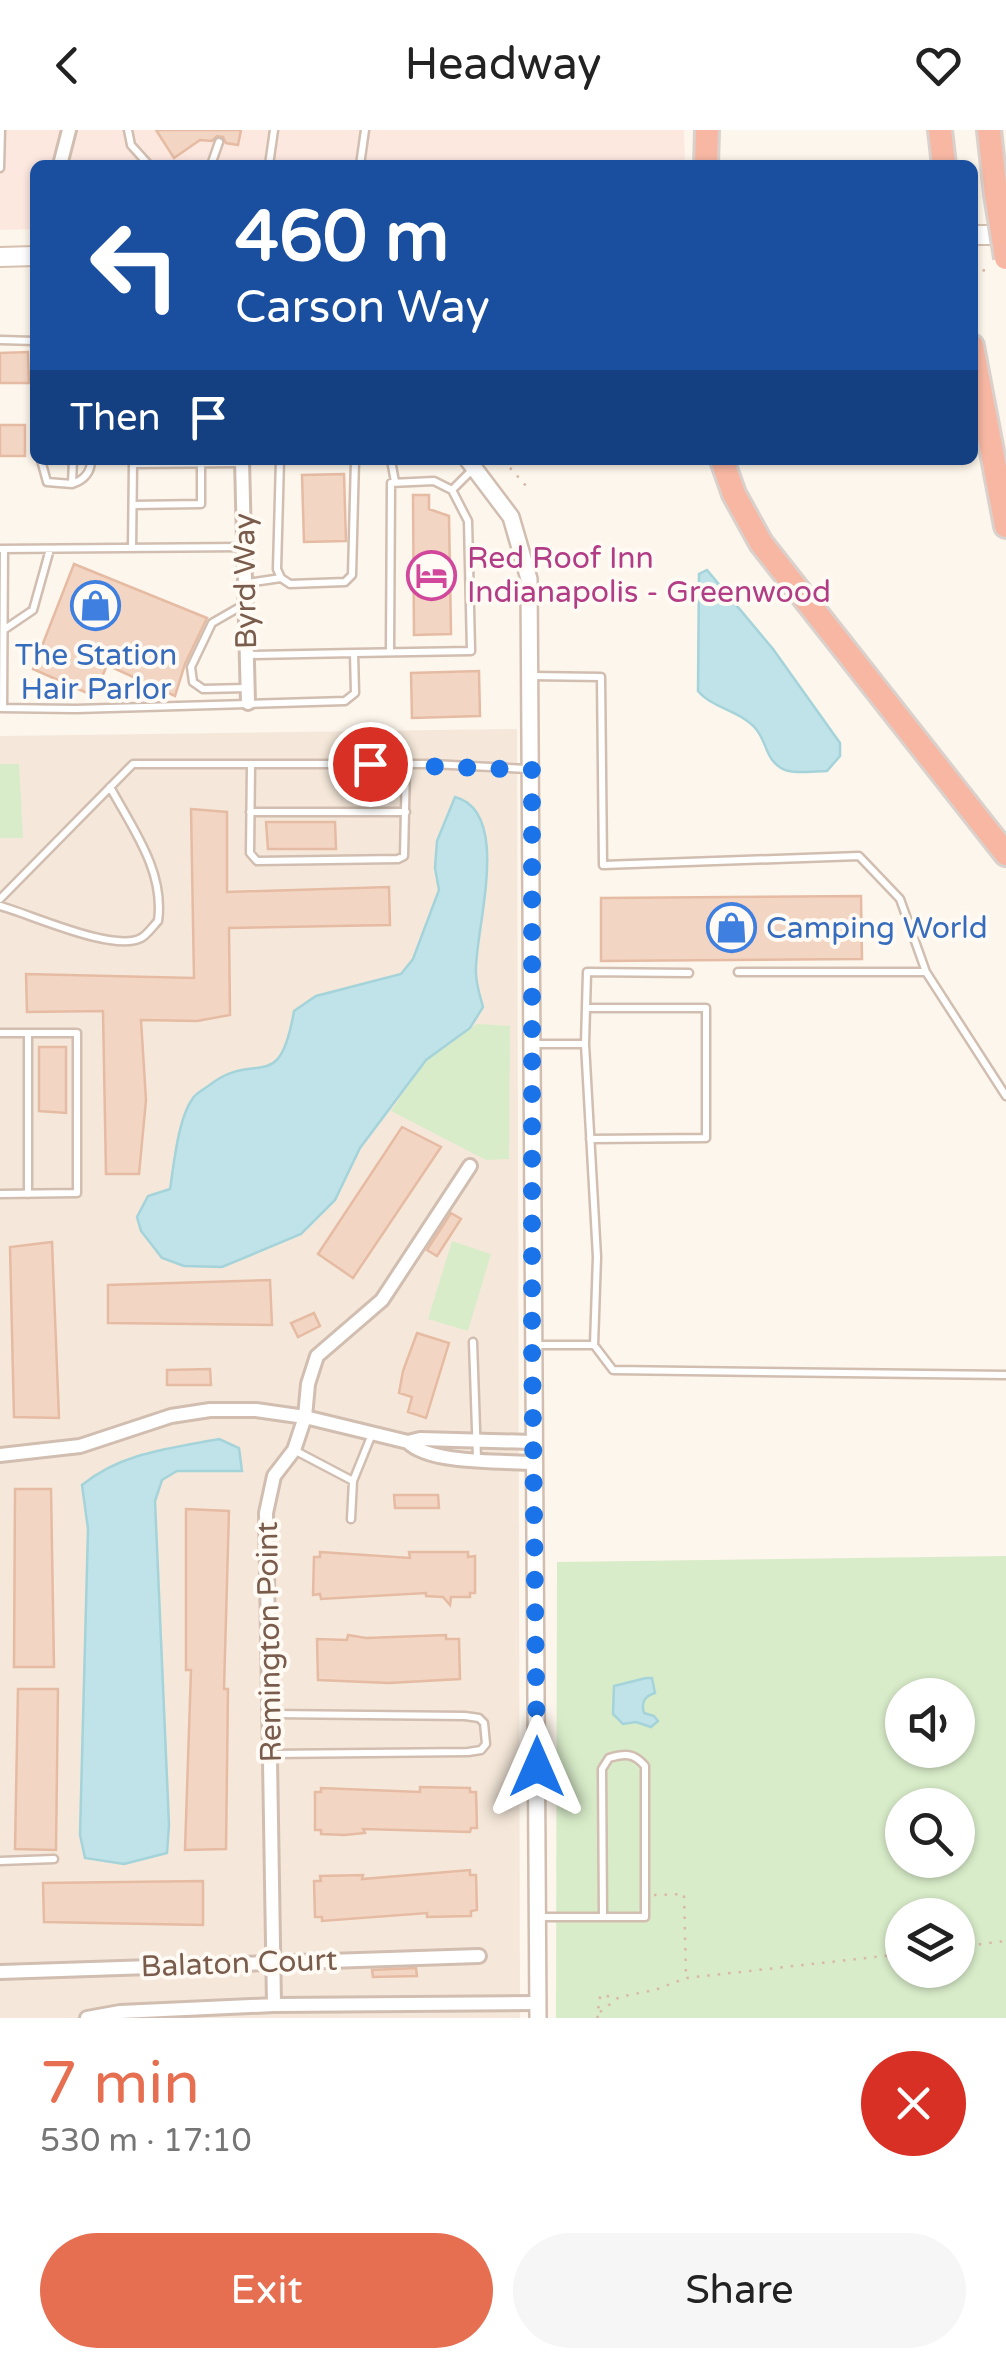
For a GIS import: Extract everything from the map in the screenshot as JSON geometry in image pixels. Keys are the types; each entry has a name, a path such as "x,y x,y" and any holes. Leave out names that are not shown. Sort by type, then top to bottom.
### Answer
{"highway":[{"path":"706,160 707,130"},
{"path":"940,130 943,160"},
{"path":"989,130 1006,258"},
{"path":"978,378 1006,526"},
{"path":"724,465 734,494 761,543 1006,854"}],"main road":[{"path":"978,236 1006,235"},
{"path":"0,257 30,256"}],"street":[{"path":"61,160 69,130"},
{"name":"Byrd Way","path":"242,465 248,703"},
{"path":"88,2018 120,2012 274,2006 538,2010 529,579 511,517 473,465"},
{"name":"Remington Point","path":"274,2006 266,1514 274,1476 294,1450 317,1356 382,1300 470,1166"},
{"path":"0,1455 80,1446 171,1416 210,1410 256,1410 305,1417 408,1442 533,1442"},
{"path":"408,1442 416,1450 477,1460 533,1462"},
{"name":"Balaton Court","path":"0,1972 478,1956"}],"lane":[{"path":"0,168 1,130"},
{"path":"128,130 131,144 142,160"},
{"path":"269,160 274,130"},
{"path":"361,160 365,130"},
{"path":"214,160 220,142"},
{"path":"0,340 30,341"},
{"path":"42,465 47,482 72,484 82,480 91,465"},
{"path":"72,484 73,465"},
{"path":"132,548 133,465"},
{"path":"133,505 202,504 201,465"},
{"path":"280,465 280,578"},
{"path":"245,583 280,578 290,584 345,582 352,574 355,465"},
{"path":"392,465 395,482"},
{"path":"452,490 471,465"},
{"path":"247,655 471,651 468,521 452,490 434,482 391,483 390,652"},
{"path":"244,547 2,549 2,708 345,701 355,692 354,653"},
{"path":"4,630 33,610 50,548"},
{"path":"246,604 212,623 191,667 194,682 203,689 248,688"},
{"path":"530,676 601,677 603,866 859,856 900,898 926,972 1006,1096"},
{"path":"110,787 143,846 160,887 158,921 142,938 125,943 88,935 0,902 110,787 134,764 406,764 532,770"},
{"path":"251,765 250,853 257,861 398,859 406,850 406,764"},
{"path":"250,812 406,812"},
{"path":"690,973 587,972 585,1044 597,1257 594,1345 614,1370 1006,1375"},
{"path":"738,972 926,972"},
{"path":"586,1008 706,1008 706,1138 590,1139"},
{"path":"28,1032 28,1194"},
{"path":"0,1033 77,1032 77,1193 0,1194"},
{"path":"533,1044 585,1044"},
{"path":"473,1342 477,1460"},
{"path":"532,1345 594,1345"},
{"path":"351,1519 352,1482 372,1434"},
{"path":"294,1450 352,1482"},
{"path":"270,1714 465,1716 479,1718 486,1735 481,1750 468,1752 270,1754"},
{"path":"537,1917 645,1916 645,1766 624,1753 608,1758 602,1769 602,1916"},
{"path":"0,1860 54,1859"}],"path":[{"path":"978,270 1006,269"},
{"path":"507,465 528,488"},
{"path":"645,1896 684,1894 686,1978"},
{"path":"975,1945 1006,1941"},
{"path":"597,2018 616,2000 686,1978 885,1956"},
{"path":"600,2012 596,2003 602,1994 616,2000"}],"shaded area":[{"path":"0,130 684,130 685,160 30,160 30,229 0,230"},
{"path":"517,729 520,2018 0,2018 0,736"}],"green space":[{"path":"0,764 19,764 23,838 0,838"},
{"path":"477,1024 510,1026 509,1159 486,1160 391,1111 426,1060"},
{"path":"452,1241 491,1254 468,1331 428,1319"},
{"path":"1006,1556 1006,2018 556,2018 557,1562"}],"water":[{"path":"707,570 773,649 840,743 840,756 827,771 781,768 750,723 698,691 699,574"},
{"path":"455,797 472,807 482,824 487,847 476,969 483,1007 470,1028 426,1060 360,1148 335,1200 301,1234 222,1267 184,1266 162,1258 141,1231 137,1217 148,1196 170,1189 180,1129 193,1098 227,1074 274,1063 288,1037 294,1011 316,996 401,974 413,959 439,890 435,868 437,841"},
{"path":"219,1439 239,1448 242,1471 177,1471 162,1480 155,1501 167,1853 124,1864 85,1858 80,1835 88,1529 82,1485 130,1459"},
{"path":"652,1678 655,1693 644,1700 644,1713 658,1721 651,1727 636,1722 623,1724 613,1714 614,1686"}],"building":[{"path":"156,130 241,130 238,145 217,136 212,141 200,140 174,158"},
{"path":"28,352 29,383 0,383 0,353"},
{"path":"0,425 25,425 25,456 0,456"},
{"path":"344,474 346,541 304,542 302,475"},
{"name":"Red Roof Inn Indianapolis - Greenwood","path":"413,495 429,495 429,509 449,516 451,634 414,635"},
{"path":"74,564 207,618 175,696 107,665 94,696 33,669"},
{"path":"479,671 480,716 412,718 411,673"},
{"path":"191,809 227,812 227,892 389,887 390,925 229,928 230,1015 197,1021 141,1020 146,1100 139,1174 106,1174 103,1011 27,1012 26,974 194,978"},
{"path":"266,822 335,822 336,849 268,849"},
{"name":"Camping World","path":"861,896 862,959 601,961 601,898"},
{"path":"39,1047 66,1047 66,1113 39,1111"},
{"path":"402,1127 441,1147 353,1278 318,1254"},
{"path":"451,1213 461,1219 437,1256 427,1250"},
{"path":"52,1242 59,1418 14,1417 10,1247"},
{"path":"270,1280 272,1325 108,1323 108,1285"},
{"path":"314,1313 320,1326 298,1337 291,1323"},
{"path":"417,1333 449,1343 426,1418 408,1412 412,1397 399,1393"},
{"path":"210,1369 211,1385 167,1385 167,1370"},
{"path":"15,1489 51,1489 54,1667 14,1667"},
{"path":"394,1495 438,1495 439,1508 395,1508"},
{"path":"186,1509 229,1511 224,1689 228,1689 226,1849 185,1850 191,1670 186,1670"},
{"path":"320,1552 410,1558 409,1552 468,1552 468,1557 475,1556 475,1593 470,1593 470,1597 451,1597 450,1605 443,1597 426,1593 321,1599 320,1594 313,1595 314,1557 320,1557"},
{"path":"348,1635 446,1635 446,1639 459,1639 460,1679 389,1683 318,1680 317,1639 347,1640"},
{"path":"18,1689 58,1689 56,1850 15,1849"},
{"path":"420,1787 470,1788 470,1792 476,1792 477,1828 470,1832 363,1829 365,1833 344,1835 315,1830 315,1792 321,1792 321,1788 420,1792"},
{"path":"470,1870 470,1875 476,1875 477,1910 471,1911 471,1916 427,1917 427,1913 322,1921 322,1917 315,1917 314,1881 321,1881 320,1876 363,1875 362,1879"},
{"path":"203,1881 203,1925 44,1922 43,1883"},
{"path":"416,1968 417,1976 373,1977 372,1970"}],"place":[{"name":"Red Roof Inn Indianapolis - Greenwood","path":"432,575"},
{"name":"The Station Hair Parlor","path":"96,606"},
{"name":"Camping World","path":"731,928"}],"route":[{"path":"370,764 532,770 537,1767"}]}
